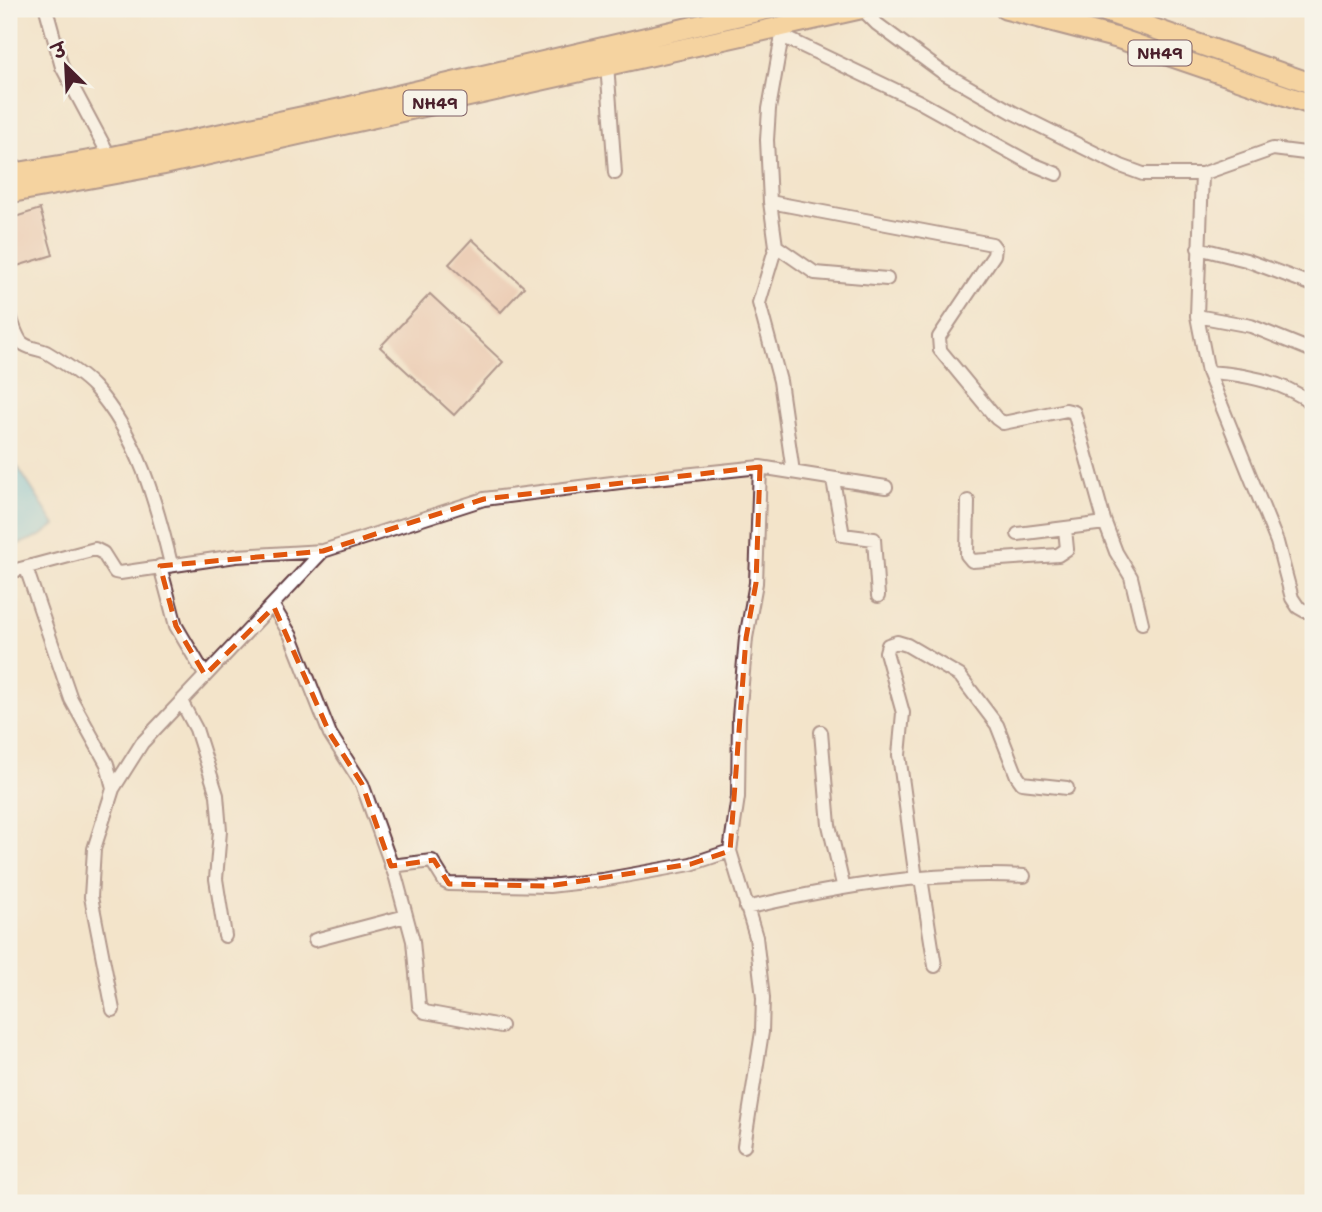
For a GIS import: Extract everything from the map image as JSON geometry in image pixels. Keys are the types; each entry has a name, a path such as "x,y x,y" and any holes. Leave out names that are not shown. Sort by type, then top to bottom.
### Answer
{"highway":[{"name":"NH49","path":"9,174 110,157 348,107 721,13 768,9"},
{"name":"NH49","path":"9,193 162,165 607,64 784,31 861,9"},
{"name":"NH49","path":"1005,9 1117,38 1313,105"},
{"name":"NH49","path":"1098,9 1313,84"}],"street":[{"path":"46,9 62,66 110,157"},
{"path":"861,9 942,72 1014,113 1143,174 1202,174 1273,149 1313,154"},
{"path":"793,472 783,391 759,303 776,246 770,202 769,109 784,31 1030,163 1057,174"},
{"path":"607,64 615,173"},
{"path":"1202,174 1197,316 1208,372 1277,542 1292,598 1298,607 1313,610"},
{"path":"770,202 992,244 995,248 994,255 939,337 940,351 1003,423 1066,410 1074,412 1105,523 1116,552 1131,577 1142,623"},
{"path":"776,246 815,273 887,279"},
{"path":"1198,248 1246,260 1313,285"},
{"path":"9,312 19,339 26,346 42,350 58,359 92,385 117,417 154,494 176,626 205,675"},
{"path":"1197,316 1251,326 1313,351"},
{"path":"1208,372 1242,374 1273,383 1313,404"},
{"path":"744,1146 762,1032 763,998 756,937 730,851 737,797 739,717 746,638 756,583 760,467"},
{"path":"9,572 95,549 103,553 115,572 323,551 484,499 760,467 886,487"},
{"path":"833,480 843,535 874,539 878,596"},
{"path":"968,501 967,555 972,561 1058,555 1067,550 1065,529"},
{"path":"1018,534 1105,523"},
{"path":"113,1010 90,897 94,849 113,789 142,743 323,551"},
{"path":"26,568 71,699 107,764 113,789"},
{"path":"273,606 291,636 330,734 362,784 391,866 415,948 419,1006 425,1012 501,1026"},
{"path":"935,966 900,755 902,713 886,652 888,645 897,642 906,645 960,676 997,724 1022,783 1067,788"},
{"path":"181,701 196,729 217,795 220,831 216,879 225,936"},
{"path":"821,732 829,825 844,885"},
{"path":"391,866 432,861 449,884 549,886 691,864 730,851"},
{"path":"746,908 844,885 977,873 1024,876"},
{"path":"314,940 406,916"}],"highlighted area":[{"path":"760,467 756,583 746,638 730,851 691,864 549,886 449,884 434,860 391,866 362,784 330,734 274,607 205,675 176,626 160,566 323,551 484,499"}],"water":[{"path":"9,453 55,525 42,535 9,548"}],"building":[{"path":"40,209 53,255 17,266 9,238 9,219"},
{"path":"472,239 524,287 501,312 449,264"},
{"path":"430,294 503,362 454,415 380,347"}]}
